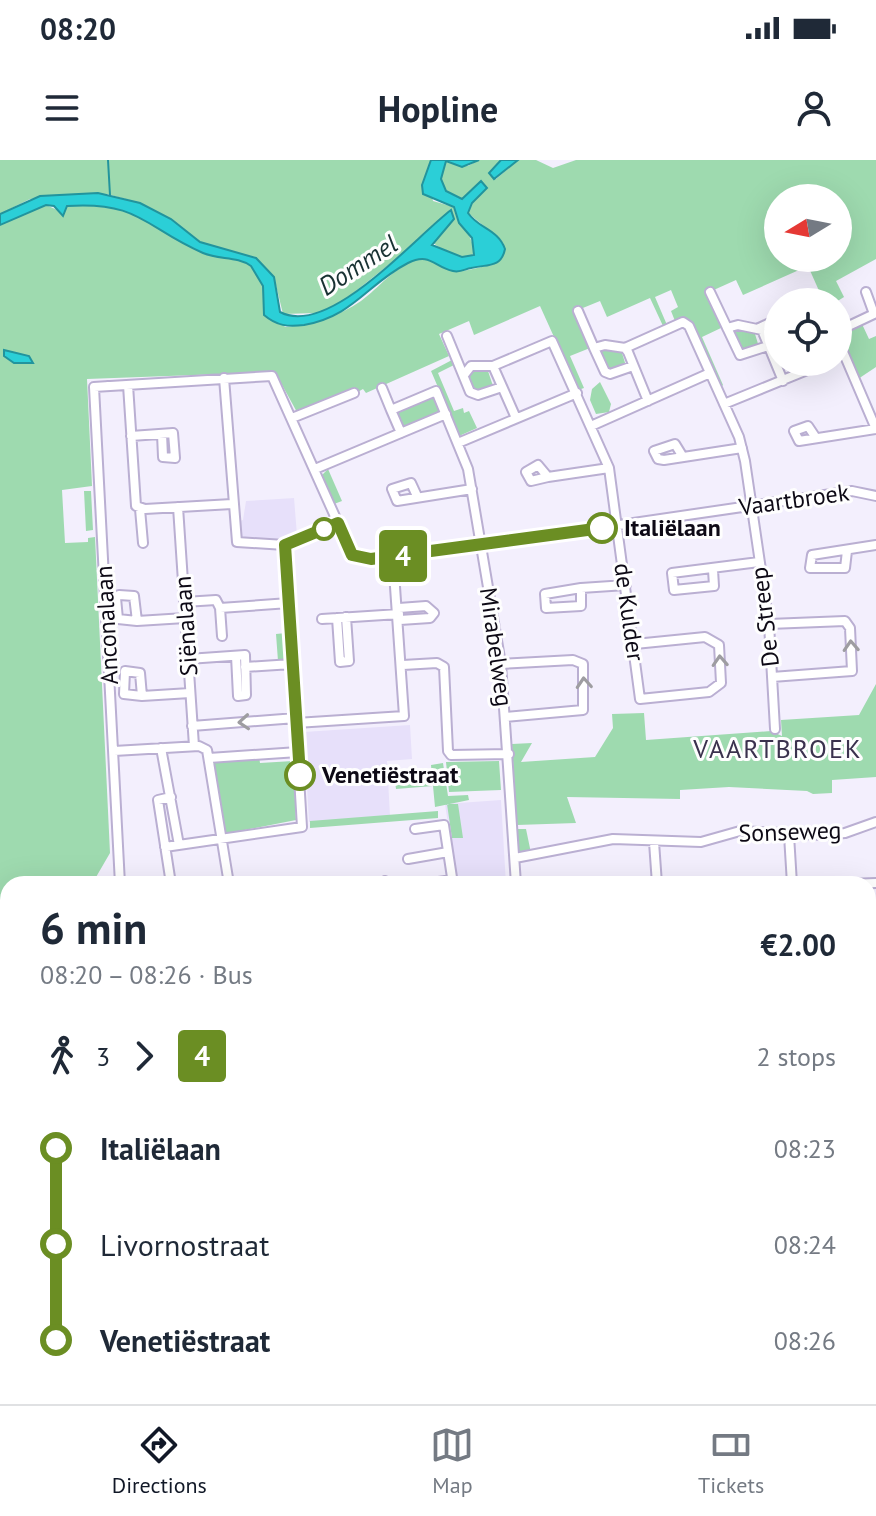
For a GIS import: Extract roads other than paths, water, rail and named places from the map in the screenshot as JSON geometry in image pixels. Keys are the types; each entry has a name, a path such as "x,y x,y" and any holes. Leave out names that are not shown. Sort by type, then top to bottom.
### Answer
{"street":[{"path":"710,292 740,355 764,347"},
{"path":"852,324 874,314 866,292"},
{"path":"578,311 605,372 610,374 633,366"},
{"name":"De Streep","path":"625,348 683,322 689,326 742,448 769,624 775,729"},
{"path":"727,328 764,326"},
{"path":"759,328 764,338"},
{"path":"447,336 474,395 502,387"},
{"name":"de Kulder","path":"493,366 549,339 577,393 609,468 640,699 716,689 721,683 719,645 705,637 635,644"},
{"path":"594,348 605,345 625,348 648,401"},
{"path":"464,375 471,366 493,366 516,418"},
{"path":"591,426 710,373"},
{"path":"143,543 140,509 135,501 128,385 272,376 355,557 393,558 481,545"},
{"path":"781,376 783,381"},
{"path":"724,404 795,376"},
{"path":"816,438 876,429 851,376"},
{"path":"224,378 237,542 285,545 338,523"},
{"name":"Anconalaan","path":"120,876 94,387 128,385"},
{"path":"382,388 401,433"},
{"path":"315,469 446,414 436,391 391,410"},
{"path":"292,418 354,393"},
{"path":"458,443 577,393"},
{"name":"Mirabelweg","path":"446,414 472,489 501,664 516,876"},
{"path":"131,436 162,434"},
{"path":"683,457 742,448"},
{"path":"548,477 609,468"},
{"path":"873,494 876,483"},
{"path":"417,496 472,489"},
{"name":"Vaartbroek","path":"481,545 852,491 873,494"},
{"path":"140,509 232,504"},
{"name":"Siënalaan","path":"178,507 194,746"},
{"path":"165,847 302,827 285,545"},
{"path":"847,551 845,568 810,568 812,555 876,545"},
{"path":"192,726 404,716 403,665 393,558"},
{"path":"713,570 714,586 674,590 672,573 759,562"},
{"path":"581,588 581,606 547,609 545,594 581,588 626,585"},
{"path":"184,602 216,600 220,608 222,636"},
{"path":"220,608 289,603"},
{"path":"322,619 399,614"},
{"path":"137,621 185,618"},
{"path":"769,624 845,621 850,628 852,671 772,677"},
{"path":"188,659 245,655 246,695 238,696 236,656"},
{"path":"501,664 573,660 583,664 586,707 583,710 506,717"},
{"path":"403,665 437,663 444,667 448,751 451,755 509,754"},
{"path":"245,667 292,664"},
{"path":"142,696 190,693"},
{"path":"114,751 205,747 228,876"},
{"path":"161,748 179,845"},
{"path":"209,758 298,752"},
{"path":"170,876 158,800 171,797"},
{"name":"Sonseweg","path":"515,858 613,839 712,841 740,831 789,835 845,833 876,822"},
{"path":"415,829 444,825 452,876"},
{"path":"789,835 792,876"},
{"path":"654,842 656,876"},
{"path":"408,859 448,852"},
{"name":"Anconalaan","path":"116,876 121,864"},
{"path":"0,1206 0,1239"}],"water":[{"path":"431,160 479,160 462,167 446,161 441,179 446,191 462,199 481,181 487,188 472,203 468,213 502,242 505,249 500,260 458,272 427,260 415,260 394,271 348,307 321,321 304,325 283,325 264,315 263,286 251,266 203,253 127,212 67,206 63,216 54,206 46,205 0,225 0,214 40,196 98,193 140,203 171,219 200,242 256,258 274,277 280,312 300,316 322,311 346,299 451,210 454,219 432,245 462,257 474,255 472,238 459,223 454,207 423,194 422,185"},
{"path":"501,160 518,160 494,179 489,173"},
{"path":"4,350 29,356 33,363 14,363 4,356"}],"waterway":[{"path":"108,160 110,195"}],"place":[{"name":"Italiëlaan","path":"602,528"},
{"name":"Venetiëstraat","path":"300,775"}],"district":[{"name":"VAARTBROEK","path":"778,749"}],"water label":[{"name":"Dommel","path":"358,265"}]}
